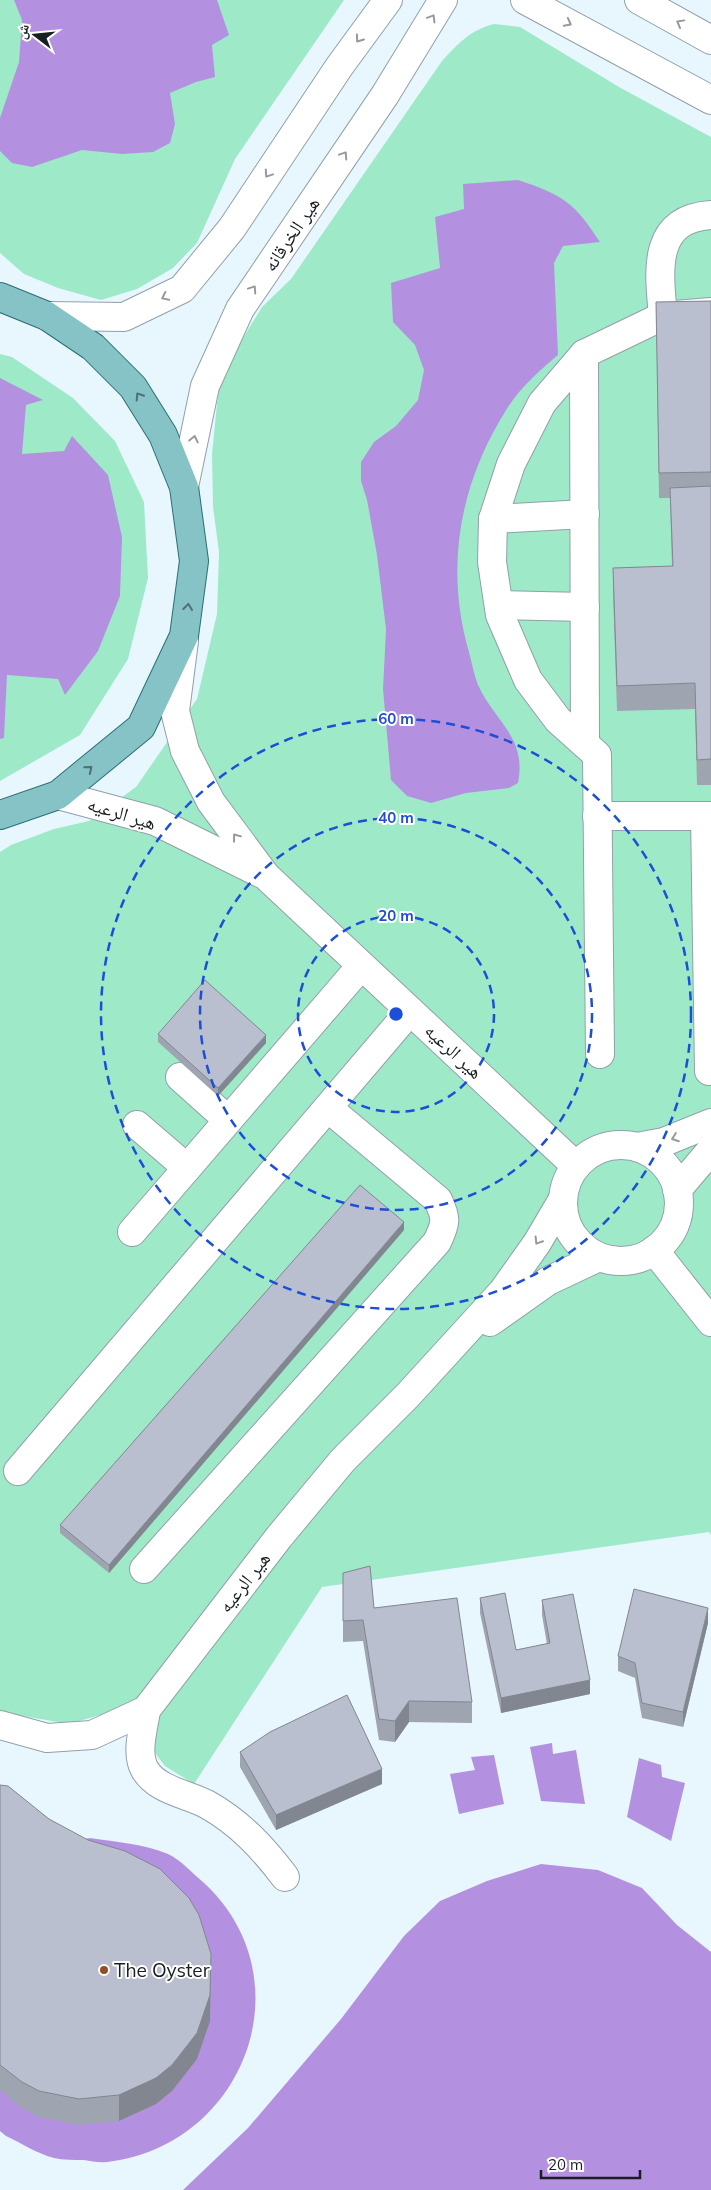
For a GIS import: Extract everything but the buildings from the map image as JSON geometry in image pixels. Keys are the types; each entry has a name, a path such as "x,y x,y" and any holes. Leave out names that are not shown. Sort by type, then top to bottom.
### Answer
{"main road":[{"path":"0,815 58,795 141,727 184,636 194,561 184,487 164,434 133,387 94,347 47,316 2,295"}],"street":[{"path":"47,316 124,317 182,289 232,228 339,67 388,0"},
{"name":"هير الخرقانه","path":"184,487 204,386 240,309 385,95 443,0"},
{"path":"525,0 711,100"},
{"path":"639,0 711,40"},
{"path":"663,316 660,282 662,253 666,238 684,221 697,216 711,216"},
{"path":"600,1054 597,755 558,720 528,680 500,615 492,562 493,519 511,464 542,403 584,354 663,316 711,312"},
{"path":"584,354 585,744"},
{"path":"493,519 585,514"},
{"path":"499,605 585,607"},
{"name":"هير الرعيه","path":"184,636 176,710 185,751 211,802 266,876 576,1166"},
{"name":"هير الرعيه","path":"58,795 155,821 266,876"},
{"path":"598,816 708,816 709,1071"},
{"path":"132,1232 361,966"},
{"path":"18,1471 410,1011"},
{"path":"180,1077 228,1120"},
{"path":"144,1569 437,1242 445,1224 444,1214 438,1200 328,1108"},
{"path":"637,1147 664,1142 711,1123"},
{"path":"137,1125 187,1168"},
{"path":"620,1145 637,1147 651,1153 663,1163 672,1175 677,1190 678,1207 674,1223 667,1238 654,1250 641,1257 627,1261 598,1257 586,1249 568,1227 563,1199 567,1181 576,1166 588,1155 603,1147 620,1145"},
{"path":"677,1190 711,1150"},
{"name":"هير الرعيه","path":"0,1725 47,1738 92,1735 146,1710 279,1537 343,1460 408,1395 503,1290 537,1243 563,1199"},
{"path":"654,1250 711,1322"},
{"name":"هير الرعيه","path":"451,1346 499,1316 548,1281 598,1257"},
{"path":"146,1710 140,1751 145,1769 157,1782 207,1804 237,1825 260,1845 285,1877"}],"green space":[{"path":"0,0 344,0 235,159 197,243 173,268 137,289 101,300 58,288 24,274 0,253"},
{"path":"494,24 520,27 619,87 711,137 711,1535 709,1532 322,1587 194,1784 165,1766 155,1753 100,1715 69,1724 0,1712 0,852 11,845 54,829 89,821 136,787 197,699 217,614 219,552 213,507 212,454 219,384 235,351 262,307 291,279 442,61 459,43 471,34"},
{"path":"0,354 12,357 73,398 115,441 144,502 148,578 128,659 80,735 0,781"}],"shaded area":[{"path":"14,0 217,0 229,35 212,45 215,77 196,82 170,93 175,124 170,143 153,152 122,154 82,150 32,167 12,163 0,151 0,118 19,62 22,20"},
{"path":"518,180 546,190 566,202 583,218 600,242 563,246 554,263 558,355 525,386 508,407 478,465 461,525 458,556 458,588 462,620 478,685 508,731 518,753 520,767 518,783 509,788 466,793 431,803 407,796 391,780 383,689 386,629 377,555 367,500 361,481 361,462 374,442 396,426 418,400 424,370 415,345 393,322 391,283 440,268 435,217 464,209 463,184"},
{"path":"0,378 43,400 26,405 22,454 64,451 72,436 108,475 122,537 120,596 98,651 65,695 58,679 7,675 4,738 0,739"},
{"path":"552,1743 553,1754 576,1750 585,1804 541,1801 530,1747"},
{"path":"494,1755 504,1804 459,1814 450,1774 475,1770 471,1757"},
{"path":"639,1758 661,1765 662,1777 685,1783 671,1841 627,1817"},
{"name":"The Oyster","path":"90,1838 120,1842 168,1854 182,1863 203,1882 235,1921 252,1964 255,2009 246,2052 226,2092 195,2125 155,2149 107,2162 54,2158 6,2136 0,2131 0,1869 43,1847"},
{"path":"541,1864 598,1870 642,1888 677,1925 711,1952 711,2190 183,2190 248,2128 341,2019 404,1936 440,1901 487,1881"}],"place":[{"name":"The Oyster","path":"104,1970"}]}
